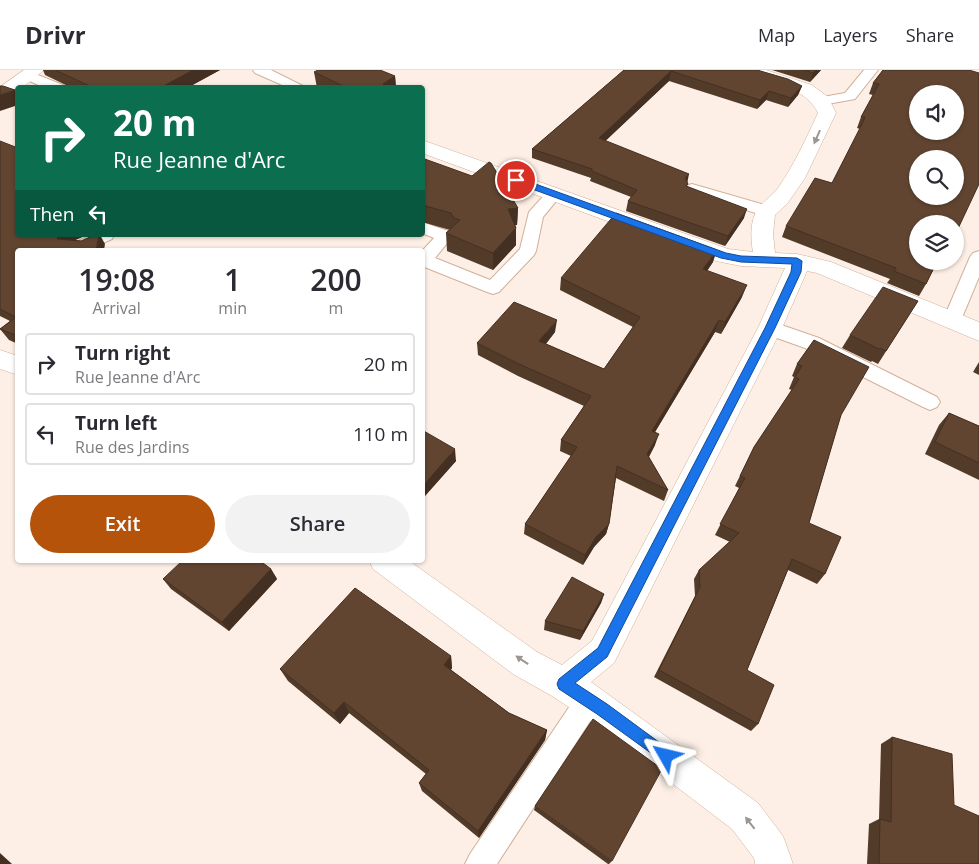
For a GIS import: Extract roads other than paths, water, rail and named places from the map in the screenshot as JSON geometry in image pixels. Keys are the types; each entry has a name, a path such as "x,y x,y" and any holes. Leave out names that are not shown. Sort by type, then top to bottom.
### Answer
{"street":[{"path":"749,70 806,89 822,101 827,113 816,141 780,199 766,211 762,234 762,246 766,259"},
{"path":"4,89 32,73"},
{"path":"425,147 724,256 741,259 797,261 823,267 979,332"},
{"path":"576,692 602,652 770,328 796,272 797,261"},
{"path":"0,359 15,365"},
{"path":"388,563 525,663 576,692 745,816 770,849 774,864"}],"lane":[{"path":"260,70 294,85"},
{"path":"822,101 850,96 871,70"},
{"path":"32,73 53,85"},
{"path":"692,189 766,211"},
{"path":"425,260 493,288 528,251 536,216 554,194"},
{"path":"425,228 445,236 425,259"},
{"path":"77,248 102,237"},
{"path":"952,320 979,257"},
{"path":"770,328 812,343 930,402"},
{"path":"480,864 576,692"}]}
